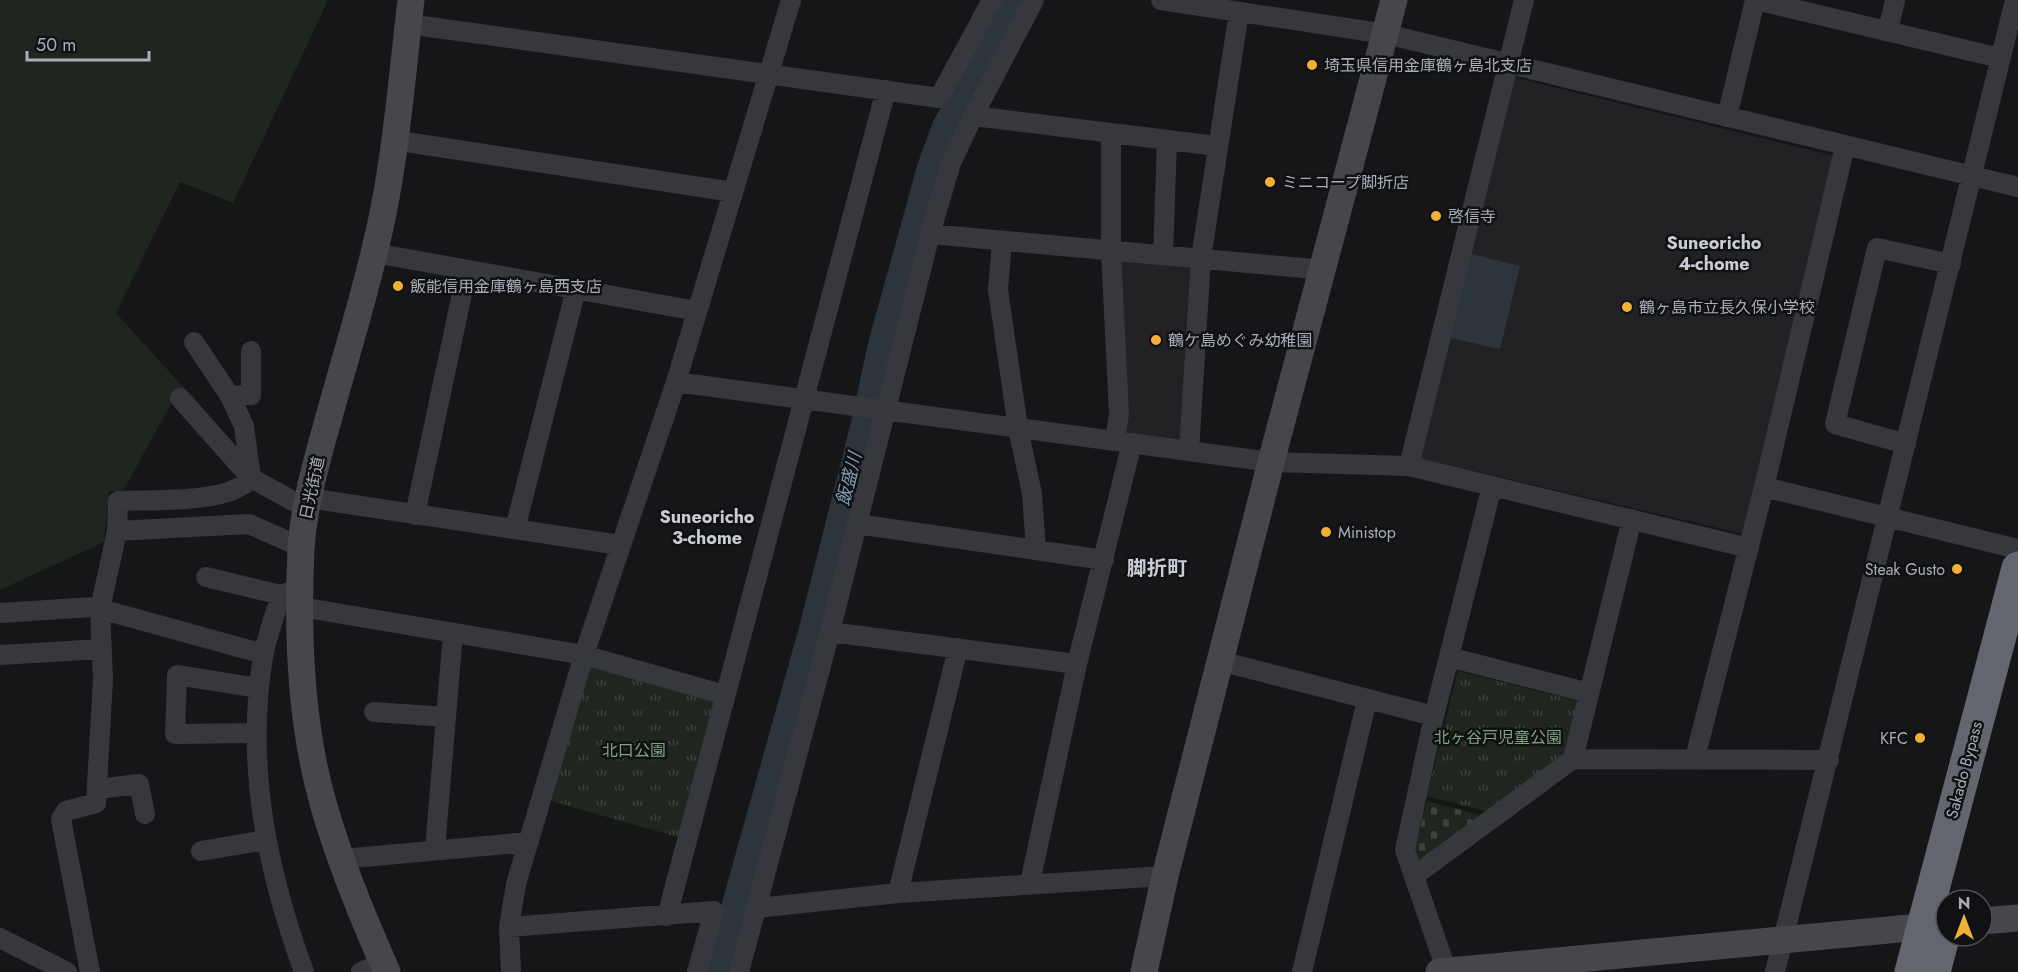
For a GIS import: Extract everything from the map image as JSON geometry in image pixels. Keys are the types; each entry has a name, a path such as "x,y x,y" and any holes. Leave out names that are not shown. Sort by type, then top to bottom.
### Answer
{"highway":[{"name":"Sakado Bypass","path":"1946,888 2018,568"},
{"name":"Sakado Bypass","path":"1956,888 2018,652"},
{"name":"Sakado Bypass","path":"1911,972 1934,933"},
{"name":"Sakado Bypass","path":"1934,972 1936,948"}],"street":[{"path":"511,972 509,927 516,884 584,655 676,382 791,0"},
{"path":"410,12 939,98 992,0"},
{"path":"739,972 830,632 930,234 951,163 1034,0"},
{"path":"1161,0 1386,34 2018,187"},
{"path":"1144,972 1165,876 1271,462 1324,270 1394,0"},
{"path":"1409,466 1524,0"},
{"path":"1726,117 1756,0 2000,58"},
{"path":"1888,30 1895,0"},
{"path":"1775,972 2015,0"},
{"name":"日光街道","path":"377,969 323,802 308,729 294,597 307,503 386,201 410,12"},
{"path":"1189,450 1201,258 1239,12"},
{"path":"667,916 886,90"},
{"path":"973,116 1217,146"},
{"path":"1030,883 1077,664 1104,560 1124,442 1119,414 1111,251 1111,134"},
{"path":"393,140 733,192"},
{"path":"1163,255 1167,141"},
{"path":"1695,758 1764,487 1845,146"},
{"path":"930,234 1324,270"},
{"path":"1002,241 998,290 1018,428 1032,494 1036,550"},
{"path":"1906,444 1835,424 1877,248 1951,264"},
{"path":"374,253 697,311"},
{"path":"415,515 467,270"},
{"path":"515,529 576,289"},
{"path":"90,972 61,819 66,811 96,803 103,679 100,609 117,531 118,501 224,495 243,487 251,478 244,426 230,396 194,342"},
{"path":"230,396 251,395 251,351"},
{"path":"676,382 1271,462 1409,466 1749,548"},
{"path":"180,398 251,478 307,503 415,515 620,545"},
{"path":"1447,972 1405,850 1434,716 1492,486"},
{"path":"1764,487 2018,549"},
{"path":"1573,759 1632,519"},
{"path":"117,531 249,524 301,547"},
{"path":"857,524 1104,560"},
{"path":"206,578 453,633 584,655 725,695"},
{"path":"294,597 264,654 256,734 265,840 275,886 304,972"},
{"path":"0,613 93,607 264,654"},
{"path":"830,632 1077,664"},
{"path":"435,849 453,633"},
{"path":"898,893 958,648"},
{"path":"0,655 101,649"},
{"path":"1449,657 1589,693"},
{"path":"1220,661 1434,716"},
{"path":"256,734 175,734 177,675 259,688"},
{"path":"1302,972 1367,700"},
{"path":"374,712 446,717"},
{"path":"1414,876 1573,759 1829,760"},
{"path":"96,789 140,784 144,814"},
{"path":"201,852 265,840"},
{"path":"342,859 529,842"},
{"path":"757,908 898,893 1165,876"},
{"path":"509,927 714,911 697,972"},
{"path":"1994,920 2018,918"},
{"path":"1439,972 1934,926"},
{"path":"0,938 67,972"}],"shaded area":[{"name":"鶴ヶ島市立長久保小学校","path":"1513,77 1835,156 1744,534 1418,458"},
{"path":"1471,254 1520,266 1500,349 1451,338"},
{"name":"鶴ケ島めぐみ幼稚園","path":"1119,258 1193,264 1183,441 1124,433"}],"green space":[{"path":"0,0 328,0 233,203 180,182 116,313 186,390 172,402 123,491 109,491 104,542 0,590"},
{"name":"北口公園","path":"589,663 717,699 678,837 551,801"},
{"name":"北ヶ谷戸児童公園","path":"1458,671 1578,701 1564,755 1492,813 1427,796"},
{"path":"1427,801 1488,817 1425,861 1419,859 1415,849"}],"waterway":[{"name":"飯盛川","path":"717,972 812,633 865,424 882,345 931,168 946,127 1017,0"}],"place":[{"name":"埼玉県信用金庫鶴ヶ島北支店","path":"1312,65"},
{"name":"ミニコープ脚折店","path":"1270,182"},
{"name":"啓信寺","path":"1436,216"},
{"name":"飯能信用金庫鶴ヶ島西支店","path":"398,286"},
{"name":"鶴ヶ島市立長久保小学校","path":"1627,307"},
{"name":"鶴ケ島めぐみ幼稚園","path":"1156,340"},
{"name":"Ministop","path":"1326,532"},
{"name":"Steak Gusto","path":"1957,569"},
{"name":"KFC","path":"1920,738"}],"district":[{"name":"Suneoricho 4-chome","path":"1714,253"},
{"name":"Suneoricho 3-chome","path":"707,527"},
{"name":"脚折町","path":"1157,568"}]}
